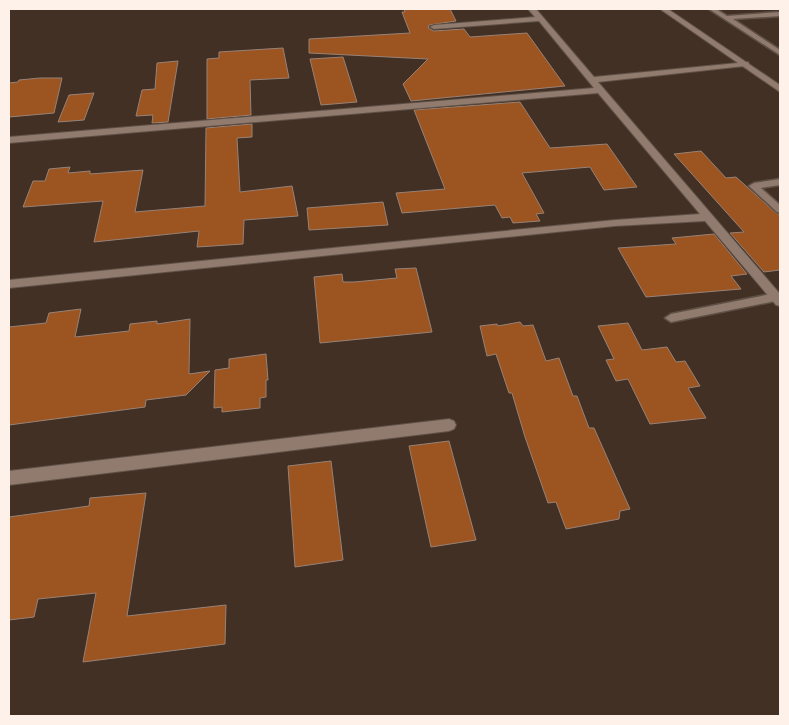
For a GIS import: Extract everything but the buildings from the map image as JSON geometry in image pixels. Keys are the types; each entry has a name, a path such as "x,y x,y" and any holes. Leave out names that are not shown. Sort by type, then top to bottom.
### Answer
{"street":[{"path":"532,9 778,300"},
{"path":"664,9 780,89"},
{"path":"434,27 540,19"},
{"path":"593,80 745,64"},
{"path":"9,140 602,90"},
{"path":"9,284 595,224 663,218 709,217"},
{"path":"9,478 449,425"}],"lane":[{"path":"712,9 780,53"},
{"path":"726,18 780,14"},
{"path":"780,182 754,186 780,210"},
{"path":"671,318 778,300"}]}
